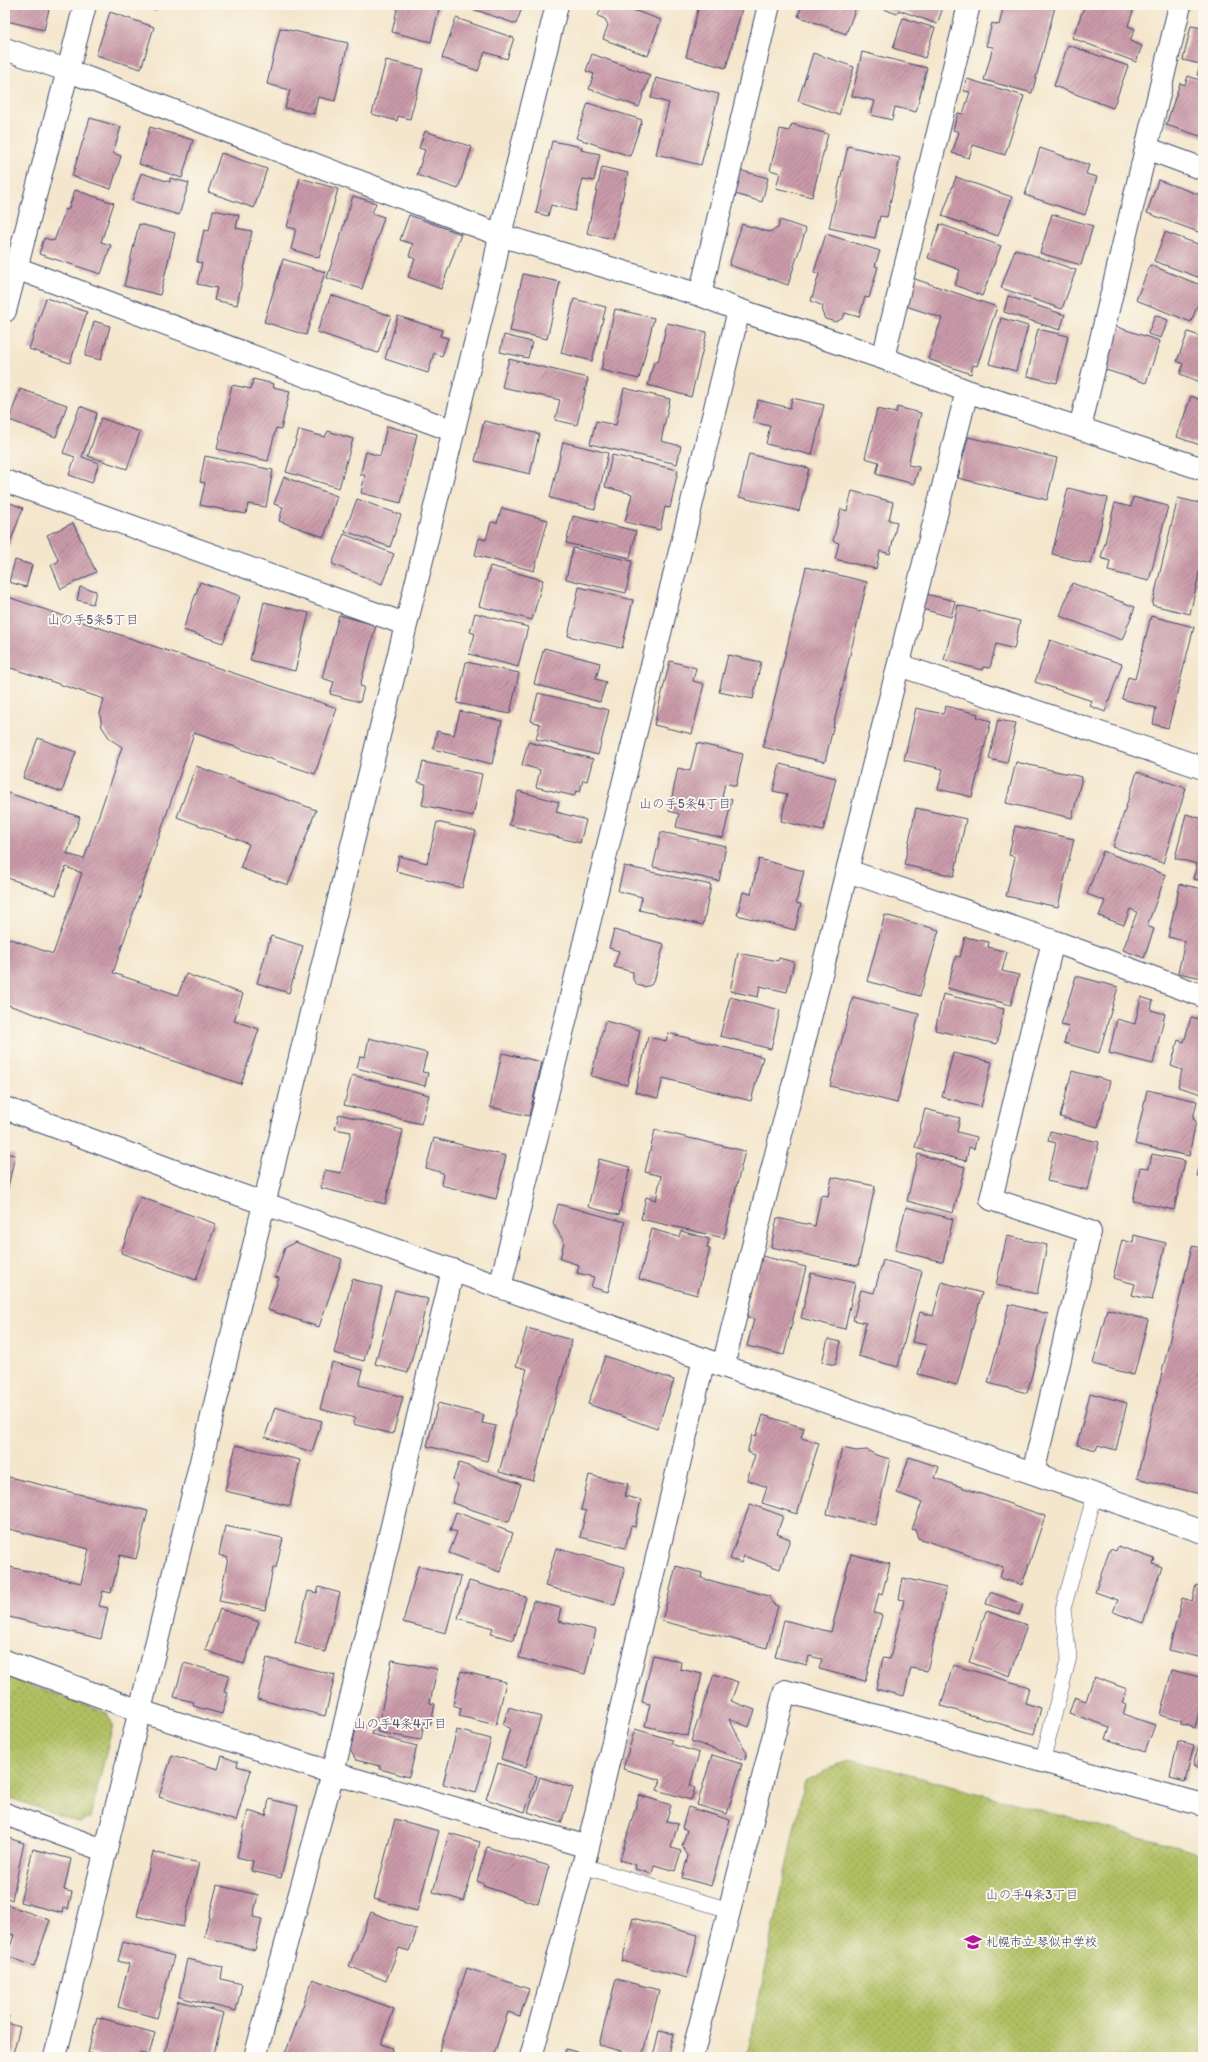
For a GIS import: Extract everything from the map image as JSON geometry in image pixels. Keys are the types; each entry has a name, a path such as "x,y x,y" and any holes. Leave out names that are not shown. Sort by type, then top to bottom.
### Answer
{"street":[{"path":"5,311 69,71 85,5"},
{"path":"55,2057 557,5"},
{"path":"700,295 769,5"},
{"path":"883,358 969,5"},
{"path":"1080,428 1180,5"},
{"path":"5,49 69,71 500,235 700,295 739,310 883,358 967,391 1203,469"},
{"path":"1146,148 1203,169"},
{"path":"16,268 454,431"},
{"path":"500,1287 739,310"},
{"path":"531,2057 585,1857 714,1363 848,870 967,391"},
{"path":"5,481 405,624"},
{"path":"899,665 1203,768"},
{"path":"848,870 1053,941 1203,996"},
{"path":"1033,1473 1090,1232 991,1198 1053,941"},
{"path":"5,1108 714,1363 1203,1532"},
{"path":"255,2057 333,1773 453,1270"},
{"path":"5,1661 140,1711 333,1773 585,1857"},
{"path":"692,2057 785,1691 1203,1805"},
{"path":"5,1814 106,1851"}],"lane":[{"path":"1042,1762 1069,1657 1063,1609 1095,1494"},
{"path":"585,1857 729,1910"}],"green space":[{"path":"5,1676 107,1713 113,1725 90,1818 80,1823 5,1796"},
{"name":"札幌市立 琴似中学校","path":"851,1759 1203,1854 1203,2057 747,2057 804,1781"}],"building":[{"path":"11,5 50,5 44,30 7,21"},
{"path":"141,5 158,5 156,10"},
{"path":"398,5 440,5 431,42 392,32"},
{"path":"474,5 523,5 516,24 473,9"},
{"path":"602,5 619,5 661,20 648,56 603,39 608,25 605,19 598,16"},
{"path":"699,5 743,5 726,68 686,57"},
{"path":"802,5 857,5 846,34 798,16"},
{"path":"873,5 944,5 937,24 899,10 897,14"},
{"path":"1004,5 1047,5 1055,7 1032,93 984,80 993,47 986,46 992,23 999,25"},
{"path":"1085,5 1126,5 1134,8 1128,26 1135,29 1130,41 1142,46 1136,62 1072,38"},
{"path":"110,12 154,27 141,69 96,55"},
{"path":"456,18 514,38 507,59 485,52 478,71 442,58"},
{"path":"903,18 935,28 925,58 893,48"},
{"path":"1191,26 1203,28 1203,76 1197,75 1200,64 1183,60"},
{"path":"280,28 348,43 335,101 318,97 314,114 285,108 290,90 267,84"},
{"path":"1068,45 1128,66 1113,108 1054,86"},
{"path":"862,52 927,68 916,112 895,107 892,120 871,115 875,101 852,96"},
{"path":"813,53 854,67 839,115 798,101"},
{"path":"592,54 650,75 639,107 589,89 594,74 586,71"},
{"path":"386,60 423,69 410,119 398,116 397,121 372,114"},
{"path":"1188,76 1203,81 1203,137 1166,125 1180,83 1185,85"},
{"path":"656,78 719,94 701,165 656,154 669,103 651,98"},
{"path":"967,79 1024,96 1005,155 973,145 969,158 952,153 959,132 953,130 958,113 963,114 970,92 964,91"},
{"path":"588,103 642,120 630,156 576,138"},
{"path":"90,118 121,127 113,153 121,156 111,189 72,176"},
{"path":"792,124 828,134 812,197 776,188 780,173 770,170 780,129 789,131"},
{"path":"150,127 193,140 182,178 139,164"},
{"path":"425,131 472,147 458,189 417,175 425,150 419,148"},
{"path":"552,141 582,147 581,150 600,154 594,181 583,179 575,211 551,205 548,216 536,213"},
{"path":"848,146 900,158 887,217 880,216 875,238 829,228"},
{"path":"1040,148 1089,165 1086,174 1097,177 1085,215 1025,195"},
{"path":"221,153 267,169 254,208 208,192"},
{"path":"602,167 628,173 613,239 587,233"},
{"path":"739,170 768,178 762,202 732,193"},
{"path":"141,173 170,182 170,178 189,183 179,215 132,201"},
{"path":"956,177 1012,197 998,236 942,216"},
{"path":"300,178 338,189 319,258 291,249 296,229 287,227"},
{"path":"1158,180 1203,196 1203,228 1201,233 1147,213"},
{"path":"75,190 114,203 101,242 111,245 101,274 39,254 44,238 54,241"},
{"path":"353,196 376,203 372,213 384,217 362,289 327,278"},
{"path":"213,210 239,215 236,228 252,231 237,305 214,300 217,288 197,284 202,263 197,262 204,230 209,231"},
{"path":"1052,214 1093,226 1081,265 1040,253"},
{"path":"409,215 461,234 441,289 408,277 415,259 409,256 413,244 400,240"},
{"path":"780,220 806,229 788,285 729,265 742,224 769,232 778,228"},
{"path":"139,224 175,233 160,295 124,286"},
{"path":"940,224 1001,246 982,296 955,285 960,270 928,258"},
{"path":"1165,232 1203,246 1203,279 1154,261"},
{"path":"826,234 880,251 875,266 878,267 869,298 865,297 859,317 845,313 843,318 836,322 825,319 822,312 823,306 811,301 819,274 814,272"},
{"path":"1015,249 1076,270 1062,309 1001,288"},
{"path":"283,259 325,272 306,335 264,322"},
{"path":"1150,265 1203,286 1203,291 1191,322 1136,300"},
{"path":"523,274 560,282 547,339 510,331"},
{"path":"912,278 997,307 977,366 973,365 971,374 928,359 942,318 903,305"},
{"path":"331,295 391,316 378,353 317,332"},
{"path":"1008,296 1065,315 1060,330 1004,312"},
{"path":"46,298 87,312 70,363 29,349"},
{"path":"574,299 606,307 592,361 561,353"},
{"path":"615,309 654,318 639,379 601,370"},
{"path":"1155,315 1168,320 1161,338 1148,334"},
{"path":"398,316 442,330 440,336 448,338 442,356 434,353 428,373 385,359"},
{"path":"1001,318 1028,326 1016,371 989,364"},
{"path":"94,321 110,326 101,360 85,356"},
{"path":"667,323 707,332 691,397 648,385 654,361 658,362"},
{"path":"1114,326 1160,341 1146,383 1100,368"},
{"path":"1038,329 1068,336 1057,383 1027,376"},
{"path":"1188,332 1203,337 1203,383 1180,374 1183,364 1177,361"},
{"path":"504,335 532,342 528,358 500,352"},
{"path":"509,359 588,378 577,425 555,420 560,400 502,387"},
{"path":"253,379 274,384 273,387 290,391 281,429 276,428 268,461 217,449 232,385 251,389"},
{"path":"624,388 670,399 661,441 681,446 677,464 590,444 596,421 616,425"},
{"path":"20,389 67,405 56,437 9,420"},
{"path":"1191,396 1203,401 1203,446 1177,437"},
{"path":"792,398 824,405 812,455 766,444 770,426 753,422 758,400 790,408"},
{"path":"80,406 97,413 82,457 99,463 92,483 69,475 75,457 63,453"},
{"path":"897,407 921,413 908,465 919,467 914,484 876,474 879,462 865,458 877,409 896,413"},
{"path":"101,418 140,432 127,469 88,456"},
{"path":"484,421 539,434 530,474 475,461"},
{"path":"387,426 417,434 401,503 361,493 365,475 360,475 366,452 380,456"},
{"path":"299,430 325,437 328,431 353,439 339,488 286,472"},
{"path":"968,437 1057,458 1047,500 958,478"},
{"path":"563,442 608,453 595,509 550,498"},
{"path":"749,454 809,468 799,511 739,497"},
{"path":"612,455 678,470 670,508 665,507 660,530 625,522 632,494 605,487"},
{"path":"205,456 273,470 266,507 248,504 246,514 200,505 205,483 200,482"},
{"path":"284,477 337,496 324,537 279,521 283,507 274,504"},
{"path":"1068,488 1108,498 1091,564 1052,554"},
{"path":"852,491 893,502 889,520 897,522 890,554 880,551 876,569 835,559 839,543 833,541 841,509 847,511"},
{"path":"1133,497 1168,506 1149,581 1108,571 1110,561 1101,558 1115,503 1131,507"},
{"path":"1178,498 1203,504 1203,556 1190,614 1152,605"},
{"path":"357,499 401,515 390,547 345,531"},
{"path":"5,501 23,508 5,556"},
{"path":"502,508 548,520 534,571 475,555 479,538 486,540 491,522 497,523"},
{"path":"573,516 636,531 630,558 566,543"},
{"path":"73,523 96,572 61,589 51,565 59,561 47,535"},
{"path":"344,534 394,554 382,584 332,564"},
{"path":"573,548 632,561 626,593 566,579"},
{"path":"15,560 32,565 26,587 9,582"},
{"path":"490,566 543,580 532,620 479,606"},
{"path":"806,567 867,582 825,762 763,747"},
{"path":"200,582 240,596 223,643 183,630"},
{"path":"1072,583 1135,607 1122,640 1060,616"},
{"path":"80,587 96,591 93,604 77,600"},
{"path":"579,587 633,600 622,648 568,636"},
{"path":"926,594 955,601 951,617 922,609"},
{"path":"5,596 337,708 315,774 194,733 113,973 178,995 186,974 243,994 234,1021 259,1029 241,1084 5,1004 5,937 53,954 82,873 66,867 56,895 5,877 5,792 80,817 67,854 84,859 122,747 110,739 102,727 100,714 104,699 5,666"},
{"path":"264,602 309,613 295,671 250,660"},
{"path":"958,605 1020,621 1014,649 996,644 990,668 983,667 982,670 944,660"},
{"path":"475,613 528,627 518,667 469,654 475,634 470,632"},
{"path":"339,615 376,625 360,686 364,687 360,702 330,694 334,682 322,678"},
{"path":"1151,616 1194,627 1168,728 1153,724 1156,708 1122,699 1128,677 1135,679"},
{"path":"1050,640 1122,664 1105,712 1090,706 1092,701 1035,682"},
{"path":"544,648 600,663 596,679 606,682 600,702 534,684"},
{"path":"728,655 761,662 753,699 719,692"},
{"path":"670,661 696,668 693,681 704,684 692,734 654,725"},
{"path":"466,662 519,673 510,714 457,703"},
{"path":"538,693 609,710 598,755 536,739 540,724 531,721"},
{"path":"946,706 978,714 977,717 991,721 972,797 938,789 943,769 904,760 916,708 943,714"},
{"path":"460,711 502,721 492,764 433,749 437,731 454,735"},
{"path":"998,720 1016,723 1007,763 989,759"},
{"path":"38,738 76,752 62,792 23,778"},
{"path":"528,742 593,759 587,781 583,780 580,792 576,791 574,796 536,787 540,770 522,765"},
{"path":"697,743 743,754 736,786 725,783 722,797 732,799 723,838 676,827 679,814 669,811 678,768 690,771"},
{"path":"423,762 482,774 473,816 422,805 426,784 418,782"},
{"path":"1016,762 1082,777 1072,818 1006,803"},
{"path":"780,764 836,778 823,831 781,821 787,794 773,791"},
{"path":"196,766 316,810 288,885 240,868 249,844 177,817"},
{"path":"1137,772 1186,788 1163,863 1113,847"},
{"path":"518,791 559,802 556,812 586,820 580,843 509,825"},
{"path":"916,808 966,819 954,876 904,865"},
{"path":"1186,814 1203,819 1203,881 1193,879 1197,864 1175,858"},
{"path":"437,822 476,831 462,888 396,871 399,856 427,863"},
{"path":"1015,826 1074,839 1058,907 1006,896 1015,857 1009,855"},
{"path":"661,832 726,846 719,881 653,867"},
{"path":"1103,851 1166,875 1147,926 1154,929 1144,958 1123,950 1137,912 1130,909 1124,925 1099,916 1105,901 1087,894"},
{"path":"759,859 804,871 796,903 801,904 795,930 737,915 743,892 751,894"},
{"path":"624,866 711,885 703,925 639,910 642,897 618,891"},
{"path":"1180,884 1203,889 1203,978 1178,973 1185,941 1168,937"},
{"path":"885,915 939,930 920,996 867,981"},
{"path":"614,930 664,944 655,978 651,985 644,987 638,985 633,980 633,972 614,967 619,951 609,948"},
{"path":"271,936 303,946 289,993 257,983"},
{"path":"965,937 989,942 988,947 1007,952 1002,971 1019,975 1011,1005 947,988 956,956 960,957"},
{"path":"738,953 778,961 779,958 794,962 787,992 760,986 758,997 730,991"},
{"path":"1076,976 1118,987 1099,1053 1064,1043 1069,1027 1061,1025"},
{"path":"943,994 1004,1009 997,1044 935,1030"},
{"path":"730,997 780,1010 771,1049 720,1036"},
{"path":"853,997 919,1014 897,1103 830,1086"},
{"path":"1141,997 1153,1001 1151,1010 1165,1014 1153,1064 1109,1053 1117,1019 1135,1024"},
{"path":"1191,1017 1203,1020 1202,1094 1178,1087 1182,1070 1171,1066 1178,1040 1184,1042"},
{"path":"605,1021 640,1030 627,1085 591,1076"},
{"path":"668,1033 763,1057 751,1101 663,1078 658,1098 635,1092 648,1037 666,1041"},
{"path":"369,1038 427,1053 422,1072 428,1073 425,1086 357,1068 360,1056 365,1057"},
{"path":"502,1053 542,1062 529,1116 490,1107"},
{"path":"953,1053 992,1062 981,1107 942,1097"},
{"path":"1072,1071 1110,1081 1098,1127 1060,1117"},
{"path":"352,1075 429,1095 421,1124 344,1105"},
{"path":"1147,1090 1197,1101 1193,1119 1196,1121 1189,1156 1135,1144"},
{"path":"925,1109 960,1118 957,1132 977,1137 974,1149 969,1147 966,1161 915,1148"},
{"path":"339,1114 403,1130 385,1204 321,1188 325,1170 341,1173 351,1132 335,1129"},
{"path":"655,1130 745,1151 724,1238 641,1219 646,1197 656,1200 661,1176 645,1172"},
{"path":"1050,1131 1099,1142 1088,1190 1047,1181 1056,1143 1048,1141"},
{"path":"434,1138 506,1156 496,1199 441,1185 443,1173 426,1168"},
{"path":"5,1153 15,1155 6,1197 5,1197"},
{"path":"918,1154 965,1167 953,1213 907,1201"},
{"path":"1152,1154 1185,1161 1174,1210 1133,1201 1140,1167 1149,1168"},
{"path":"599,1159 630,1167 619,1215 588,1207"},
{"path":"1200,1163 1203,1163 1203,1177 1197,1176"},
{"path":"832,1177 875,1186 858,1266 771,1247 777,1218 815,1226 821,1195 828,1196"},
{"path":"140,1197 216,1224 196,1280 121,1253"},
{"path":"558,1204 625,1222 608,1292 591,1287 594,1277 577,1273 579,1265 560,1259 564,1242 553,1223"},
{"path":"906,1207 953,1219 943,1262 895,1250"},
{"path":"652,1229 679,1237 681,1231 709,1239 707,1248 710,1249 697,1295 639,1279"},
{"path":"1134,1235 1166,1243 1152,1300 1132,1295 1135,1284 1113,1278 1122,1240 1133,1243"},
{"path":"1007,1236 1047,1245 1037,1294 996,1285"},
{"path":"295,1242 342,1259 319,1327 268,1310 279,1278 275,1277 285,1248"},
{"path":"1192,1246 1203,1248 1203,1481 1200,1494 1137,1478"},
{"path":"762,1256 806,1267 784,1355 747,1346 754,1319 747,1317"},
{"path":"883,1260 922,1271 898,1367 858,1356 866,1323 853,1320 861,1290 874,1293"},
{"path":"811,1273 855,1283 845,1329 801,1318"},
{"path":"352,1279 382,1287 364,1361 334,1353"},
{"path":"942,1282 982,1293 957,1385 918,1374 927,1345 912,1342 920,1312 933,1316"},
{"path":"395,1290 428,1299 408,1373 375,1364"},
{"path":"1009,1304 1048,1314 1027,1393 988,1383"},
{"path":"1107,1309 1148,1320 1134,1375 1093,1364"},
{"path":"527,1328 572,1340 533,1481 499,1472 527,1369 516,1366"},
{"path":"828,1339 841,1342 835,1365 822,1362"},
{"path":"605,1356 674,1380 657,1429 588,1404"},
{"path":"332,1362 363,1370 359,1385 403,1397 393,1434 353,1424 355,1418 320,1409"},
{"path":"1090,1393 1127,1403 1116,1450 1098,1445 1096,1450 1077,1445"},
{"path":"438,1403 484,1415 482,1423 496,1426 487,1461 427,1446"},
{"path":"275,1407 322,1421 312,1452 265,1437"},
{"path":"763,1415 804,1428 801,1438 819,1443 797,1514 762,1503 767,1487 747,1480 755,1455 747,1452 752,1435 756,1436"},
{"path":"236,1445 300,1460 290,1506 225,1491"},
{"path":"842,1448 856,1451 867,1450 876,1455 890,1459 875,1525 827,1514"},
{"path":"909,1457 939,1467 935,1478 1045,1516 1022,1585 1000,1578 1003,1567 918,1538 915,1530 912,1529 922,1502 897,1493"},
{"path":"459,1463 521,1484 509,1522 452,1503 458,1485 453,1480"},
{"path":"589,1475 628,1484 625,1496 641,1500 635,1527 631,1526 625,1548 580,1537 586,1511 581,1510"},
{"path":"5,1476 148,1511 136,1559 120,1555 111,1593 103,1591 99,1606 108,1608 101,1639 5,1616 5,1566 81,1583 89,1549 9,1529 5,1542"},
{"path":"750,1504 783,1516 777,1534 790,1539 780,1569 744,1556 741,1563 730,1559"},
{"path":"456,1512 513,1533 500,1572 449,1553 457,1532 450,1530"},
{"path":"225,1526 283,1538 276,1568 273,1568 265,1610 219,1601 228,1558 219,1555"},
{"path":"1118,1546 1155,1559 1153,1564 1162,1567 1143,1623 1113,1612 1118,1600 1095,1592 1110,1549 1116,1551"},
{"path":"556,1548 625,1567 615,1605 545,1586"},
{"path":"851,1554 890,1564 882,1594 879,1593 874,1613 882,1615 865,1681 819,1669 822,1659 809,1656 807,1665 775,1657 784,1620 831,1632"},
{"path":"418,1566 461,1577 446,1633 403,1622"},
{"path":"676,1566 702,1573 701,1578 769,1596 773,1604 778,1606 767,1648 662,1621"},
{"path":"903,1578 946,1588 927,1671 911,1668 904,1696 876,1689 883,1658 890,1659 904,1600 899,1599"},
{"path":"469,1581 526,1597 514,1640 491,1634 493,1628 458,1618"},
{"path":"1196,1585 1203,1587 1203,1658 1169,1650 1182,1598 1192,1601"},
{"path":"319,1587 340,1593 325,1652 295,1643 308,1591 317,1593"},
{"path":"990,1592 1023,1604 1019,1615 986,1604"},
{"path":"533,1601 561,1608 558,1621 596,1630 585,1674 519,1658"},
{"path":"220,1609 259,1622 244,1664 205,1650"},
{"path":"986,1611 1027,1625 1010,1676 969,1662"},
{"path":"653,1655 681,1662 680,1669 702,1674 688,1736 645,1726 650,1704 642,1702"},
{"path":"267,1658 335,1675 325,1716 257,1699"},
{"path":"392,1660 437,1669 430,1703 435,1704 431,1724 424,1723 421,1740 377,1732"},
{"path":"184,1663 229,1675 224,1692 228,1693 222,1714 193,1706 194,1702 174,1697"},
{"path":"953,1665 1029,1687 1025,1703 1041,1708 1034,1734 941,1706"},
{"path":"1172,1670 1203,1678 1203,1697 1195,1728 1181,1724 1181,1721 1160,1715"},
{"path":"461,1671 506,1682 496,1725 459,1716 461,1708 453,1705"},
{"path":"714,1674 738,1682 731,1701 755,1710 749,1727 729,1719 747,1753 745,1760 691,1741"},
{"path":"1094,1677 1127,1689 1122,1703 1126,1705 1123,1714 1155,1725 1145,1752 1106,1739 1110,1727 1069,1713 1075,1697 1086,1701"},
{"path":"509,1707 541,1717 526,1767 501,1759 510,1728 503,1725"},
{"path":"358,1723 374,1727 371,1734 417,1746 409,1777 380,1769 380,1766 356,1760 350,1750"},
{"path":"635,1729 672,1740 671,1744 699,1753 690,1786 695,1788 691,1800 657,1790 661,1780 623,1769"},
{"path":"457,1730 491,1739 476,1793 443,1784"},
{"path":"1203,1730 1203,1769 1193,1766"},
{"path":"1178,1741 1194,1745 1185,1782 1170,1778"},
{"path":"172,1755 218,1769 222,1756 238,1762 237,1766 251,1770 236,1821 159,1797"},
{"path":"712,1755 742,1764 727,1814 697,1805"},
{"path":"498,1763 537,1776 525,1812 486,1799"},
{"path":"540,1777 573,1788 561,1823 528,1812"},
{"path":"639,1795 671,1805 666,1821 678,1824 671,1848 681,1851 675,1871 654,1865 652,1874 635,1869 636,1865 620,1860"},
{"path":"269,1799 298,1806 281,1878 251,1871 253,1861 237,1857 248,1811 266,1816"},
{"path":"688,1807 730,1820 711,1886 682,1878 688,1856 682,1846 687,1830 682,1828"},
{"path":"395,1819 439,1831 417,1911 374,1899"},
{"path":"449,1833 480,1842 464,1901 433,1892"},
{"path":"5,1837 24,1843 12,1900 5,1897"},
{"path":"487,1847 549,1866 538,1904 483,1886 484,1884 477,1881"},
{"path":"33,1849 71,1859 64,1890 72,1892 68,1909 63,1908 62,1913 20,1902"},
{"path":"153,1852 199,1863 183,1927 137,1916"},
{"path":"217,1885 258,1895 253,1917 262,1919 255,1950 204,1937"},
{"path":"5,1904 50,1920 34,1966 7,1956 14,1935 5,1932"},
{"path":"371,1912 417,1930 409,1951 399,1948 386,1981 349,1966"},
{"path":"633,1918 698,1935 687,1978 622,1961"},
{"path":"123,1942 174,1956 157,2018 118,2007 129,1964 118,1961"},
{"path":"187,1959 223,1967 221,1979 242,1984 236,2011 179,1997"},
{"path":"467,1968 529,1989 520,2016 508,2012 493,2057 447,2057 438,2054"},
{"path":"313,1979 394,2009 381,2044 393,2048 390,2057 284,2057"},
{"path":"616,1979 659,1990 642,2057 599,2045"},
{"path":"178,2001 224,2013 213,2057 164,2057"},
{"path":"5,2015 9,2016 7,2023 20,2027 12,2057 5,2057"},
{"path":"97,2017 155,2033 149,2055 140,2053 139,2057 105,2057 88,2053"},
{"path":"659,2031 674,2034 668,2057 653,2057"},
{"path":"566,2049 594,2057 564,2057"}],"place":[{"name":"札幌市立 琴似中学校","path":"973,1942"}],"district":[{"name":"山の手5条5丁目","path":"93,619"},
{"name":"山の手5条4丁目","path":"685,803"},
{"name":"山の手4条4丁目","path":"400,1723"},
{"name":"山の手4条3丁目","path":"1032,1894"}]}
